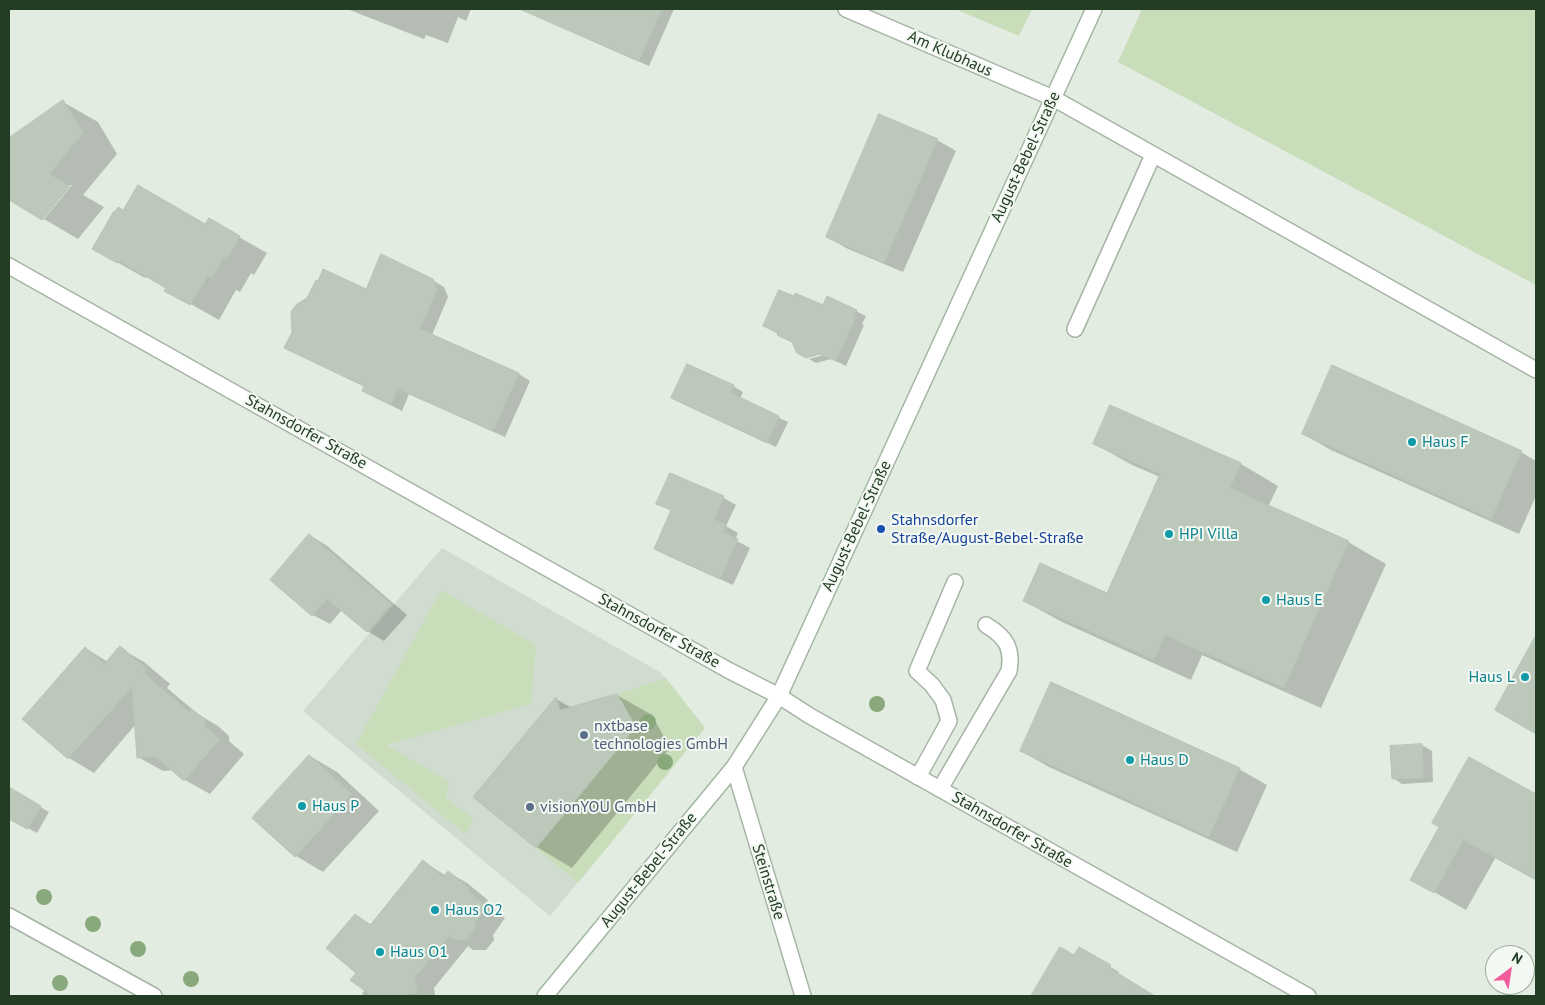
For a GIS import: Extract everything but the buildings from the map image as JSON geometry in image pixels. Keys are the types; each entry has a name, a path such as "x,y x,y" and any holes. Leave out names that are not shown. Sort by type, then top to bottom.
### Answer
{"street":[{"name":"Am Klubhaus","path":"846,9 1053,98 1536,370"},
{"name":"August-Bebel-Straße","path":"546,996 734,768 779,696 1094,9"},
{"path":"1075,330 1153,155"},
{"name":"Stahnsdorfer Straße","path":"9,266 720,665 779,696 810,716 1308,996"},
{"path":"918,777 949,721 944,700 917,671 955,582"},
{"path":"940,789 1009,671 1011,659 1009,648 996,630 986,625"},
{"name":"Steinstraße","path":"734,768 803,996"},
{"path":"9,916 154,996"}],"shaded area":[{"path":"442,548 660,672 705,728 550,916 303,711"}],"green space":[{"path":"955,9 1032,9 1019,36"},
{"path":"1142,9 1536,9 1536,285 1118,62"},
{"path":"441,590 536,645 531,704 386,745 449,781 446,798 474,819 465,834 356,744"},
{"path":"666,678 705,728 578,883 536,848 635,727 617,694"}],"place":[{"name":"Haus F","path":"1412,442"},
{"name":"Stahnsdorfer Straße/August-Bebel-Straße","path":"881,529"},
{"name":"HPI Villa","path":"1169,534"},
{"name":"Haus E","path":"1266,600"},
{"name":"Haus L","path":"1525,677"},
{"name":"nxtbase technologies GmbH","path":"584,735"},
{"name":"Haus D","path":"1130,760"},
{"name":"Haus P","path":"302,806"},
{"name":"visionYOU GmbH","path":"530,807"},
{"name":"Haus O2","path":"435,910"},
{"name":"Haus O1","path":"380,952"}]}
